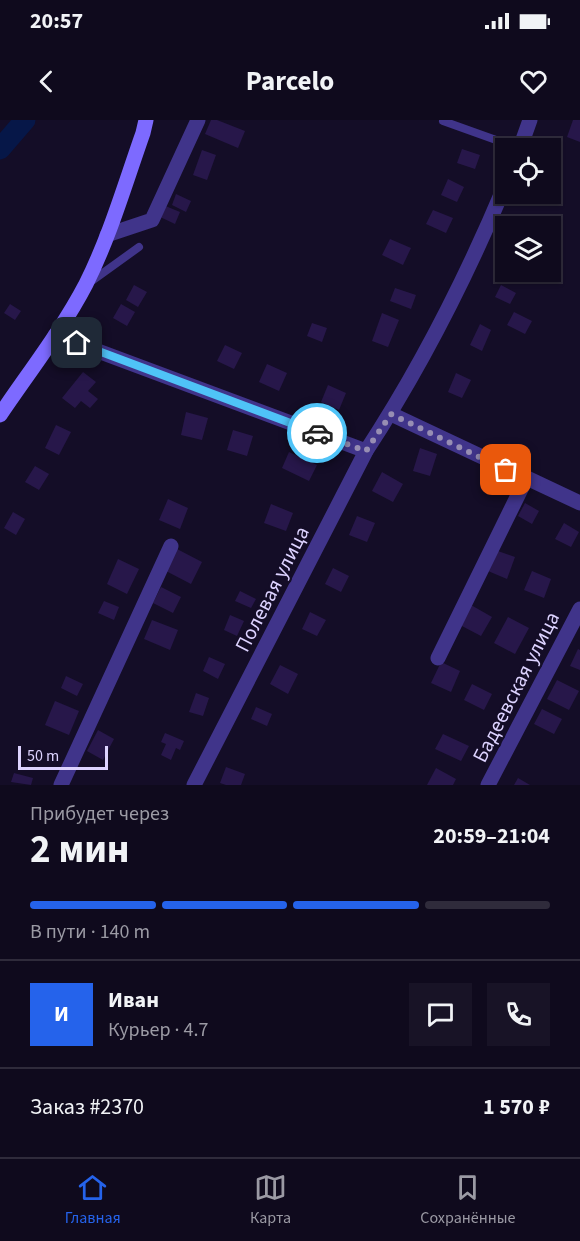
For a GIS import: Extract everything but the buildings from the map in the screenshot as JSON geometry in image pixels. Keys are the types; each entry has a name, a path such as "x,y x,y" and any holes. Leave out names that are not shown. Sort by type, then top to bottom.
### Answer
{"main road":[{"path":"0,415 55,335 85,285 107,235 146,120"}],"street":[{"path":"107,235 152,220 198,120"},
{"path":"523,138 530,120"},
{"name":"Полевая улица","path":"194,785 366,451 391,414 443,318 496,204"},
{"path":"55,335 366,451"},
{"path":"391,414 580,503"},
{"path":"438,658 526,479"},
{"path":"61,785 171,546"},
{"name":"Бадеевская улица","path":"488,785 580,609"}],"lane":[{"path":"443,121 495,139"},
{"path":"85,285 140,247"}],"waterway":[{"path":"0,149 25,120"}],"way so far":[{"path":"317,433 366,451 391,414 506,470"}],"route":[{"path":"77,343 317,433"}]}
